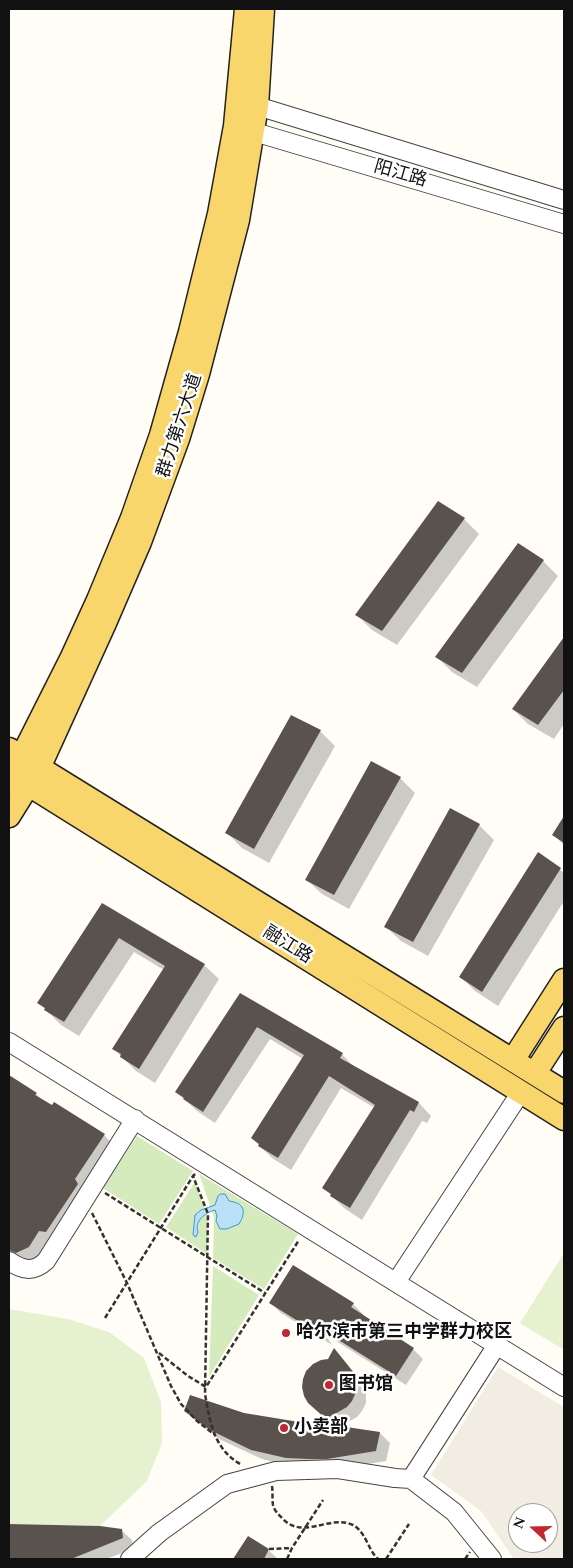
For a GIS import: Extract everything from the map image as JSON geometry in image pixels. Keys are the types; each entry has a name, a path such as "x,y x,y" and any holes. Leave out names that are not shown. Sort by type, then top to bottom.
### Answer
{"main road":[{"name":"群力第六大道","path":"246,9 248,103"},
{"name":"群力第六大道","path":"9,816 19,770 105,623 140,542 178,439 198,374 236,229 248,103 263,9"},
{"name":"融江路","path":"19,770 513,1060 564,1092"},
{"name":"融江路","path":"19,770 564,1120"},
{"path":"513,1060 564,980"},
{"path":"535,1073 564,1028"}],"street":[{"name":"阳江路","path":"248,103 564,200"},
{"name":"阳江路","path":"245,129 564,224"},
{"path":"9,1042 308,1226 564,1387"},
{"path":"396,1282 521,1092"},
{"path":"9,1261 25,1270 34,1269 46,1260 135,1119"},
{"path":"411,1479 497,1345"},
{"path":"130,1559 159,1533 227,1484 276,1471 338,1469 411,1479 454,1512 492,1559"}],"path":[{"path":"104,1318 203,1161"},
{"path":"193,1176 208,1214 206,1387 210,1423 221,1447 239,1463 271,1480 273,1508 285,1521 304,1528 336,1523 345,1523 353,1526 360,1530 372,1553 378,1559"},
{"path":"89,1192 161,1228 265,1293"},
{"path":"89,1192 171,1386 181,1404 197,1421 216,1436"},
{"path":"206,1387 308,1226"},
{"path":"157,1350 172,1364 206,1387"},
{"path":"287,1559 304,1528 323,1500"},
{"path":"386,1559 409,1524"},
{"path":"269,1549 292,1548"}],"green space":[{"path":"137,1136 193,1171 159,1224 103,1188"},
{"path":"199,1174 298,1234 264,1289 213,1258 214,1217"},
{"path":"195,1182 208,1220 207,1254 166,1227"},
{"path":"564,1253 564,1350 520,1323"},
{"path":"213,1266 259,1295 209,1377"},
{"path":"9,1309 68,1319 109,1332 144,1358 161,1402 162,1443 147,1481 100,1526 9,1524"}],"shaded area":[{"path":"498,1367 564,1407 564,1559 514,1559 510,1553 558,1553 558,1503 508,1503 508,1550 481,1511 431,1475"}],"water":[{"path":"225,1194 229,1201 243,1208 243,1215 239,1224 227,1229 220,1229 216,1221 215,1210 204,1215 199,1221 196,1237 193,1235 195,1215 201,1210 215,1205 218,1196"}],"building":[{"path":"438,501 465,518 382,631 355,615"},
{"path":"518,543 544,560 462,673 435,657"},
{"path":"564,637 564,690 538,725 512,709"},
{"path":"291,715 321,730 254,849 225,833"},
{"path":"371,761 401,777 334,895 305,880"},
{"path":"450,808 480,824 413,942 384,927"},
{"path":"564,816 564,843 552,835"},
{"path":"538,852 561,868 482,992 459,977"},
{"path":"102,903 205,964 139,1069 120,1057 121,1054 112,1049 165,966 119,938 64,1022 44,1010 45,1008 37,1003"},
{"path":"240,993 343,1053 340,1058 419,1102 414,1112 410,1110 350,1208 330,1196 331,1194 322,1188 375,1105 329,1076 278,1158 258,1146 259,1144 251,1138 304,1055 257,1027 203,1112 175,1092"},
{"path":"9,1075 37,1093 35,1095 52,1105 54,1102 105,1134 75,1179 78,1184 46,1232 39,1231 29,1247 16,1253 9,1250"},
{"path":"293,1265 354,1303 351,1307 414,1348 396,1376 318,1327 325,1338 269,1303"},
{"name":"图书馆","path":"334,1348 354,1373 357,1382 356,1392 347,1407 326,1419 308,1403 302,1387 306,1371 313,1364 328,1359"},
{"name":"小卖部","path":"190,1395 244,1413 336,1428 333,1425 380,1432 376,1451 327,1459 308,1459 286,1458 251,1450 210,1430 184,1411"},
{"path":"9,1524 100,1526 122,1529 123,1538 71,1559 9,1559"},
{"path":"248,1536 269,1549 264,1559 233,1559"}],"place":[{"name":"哈尔滨市第三中学群力校区","path":"286,1333"},
{"name":"图书馆","path":"329,1385"},
{"name":"小卖部","path":"284,1428"}]}
